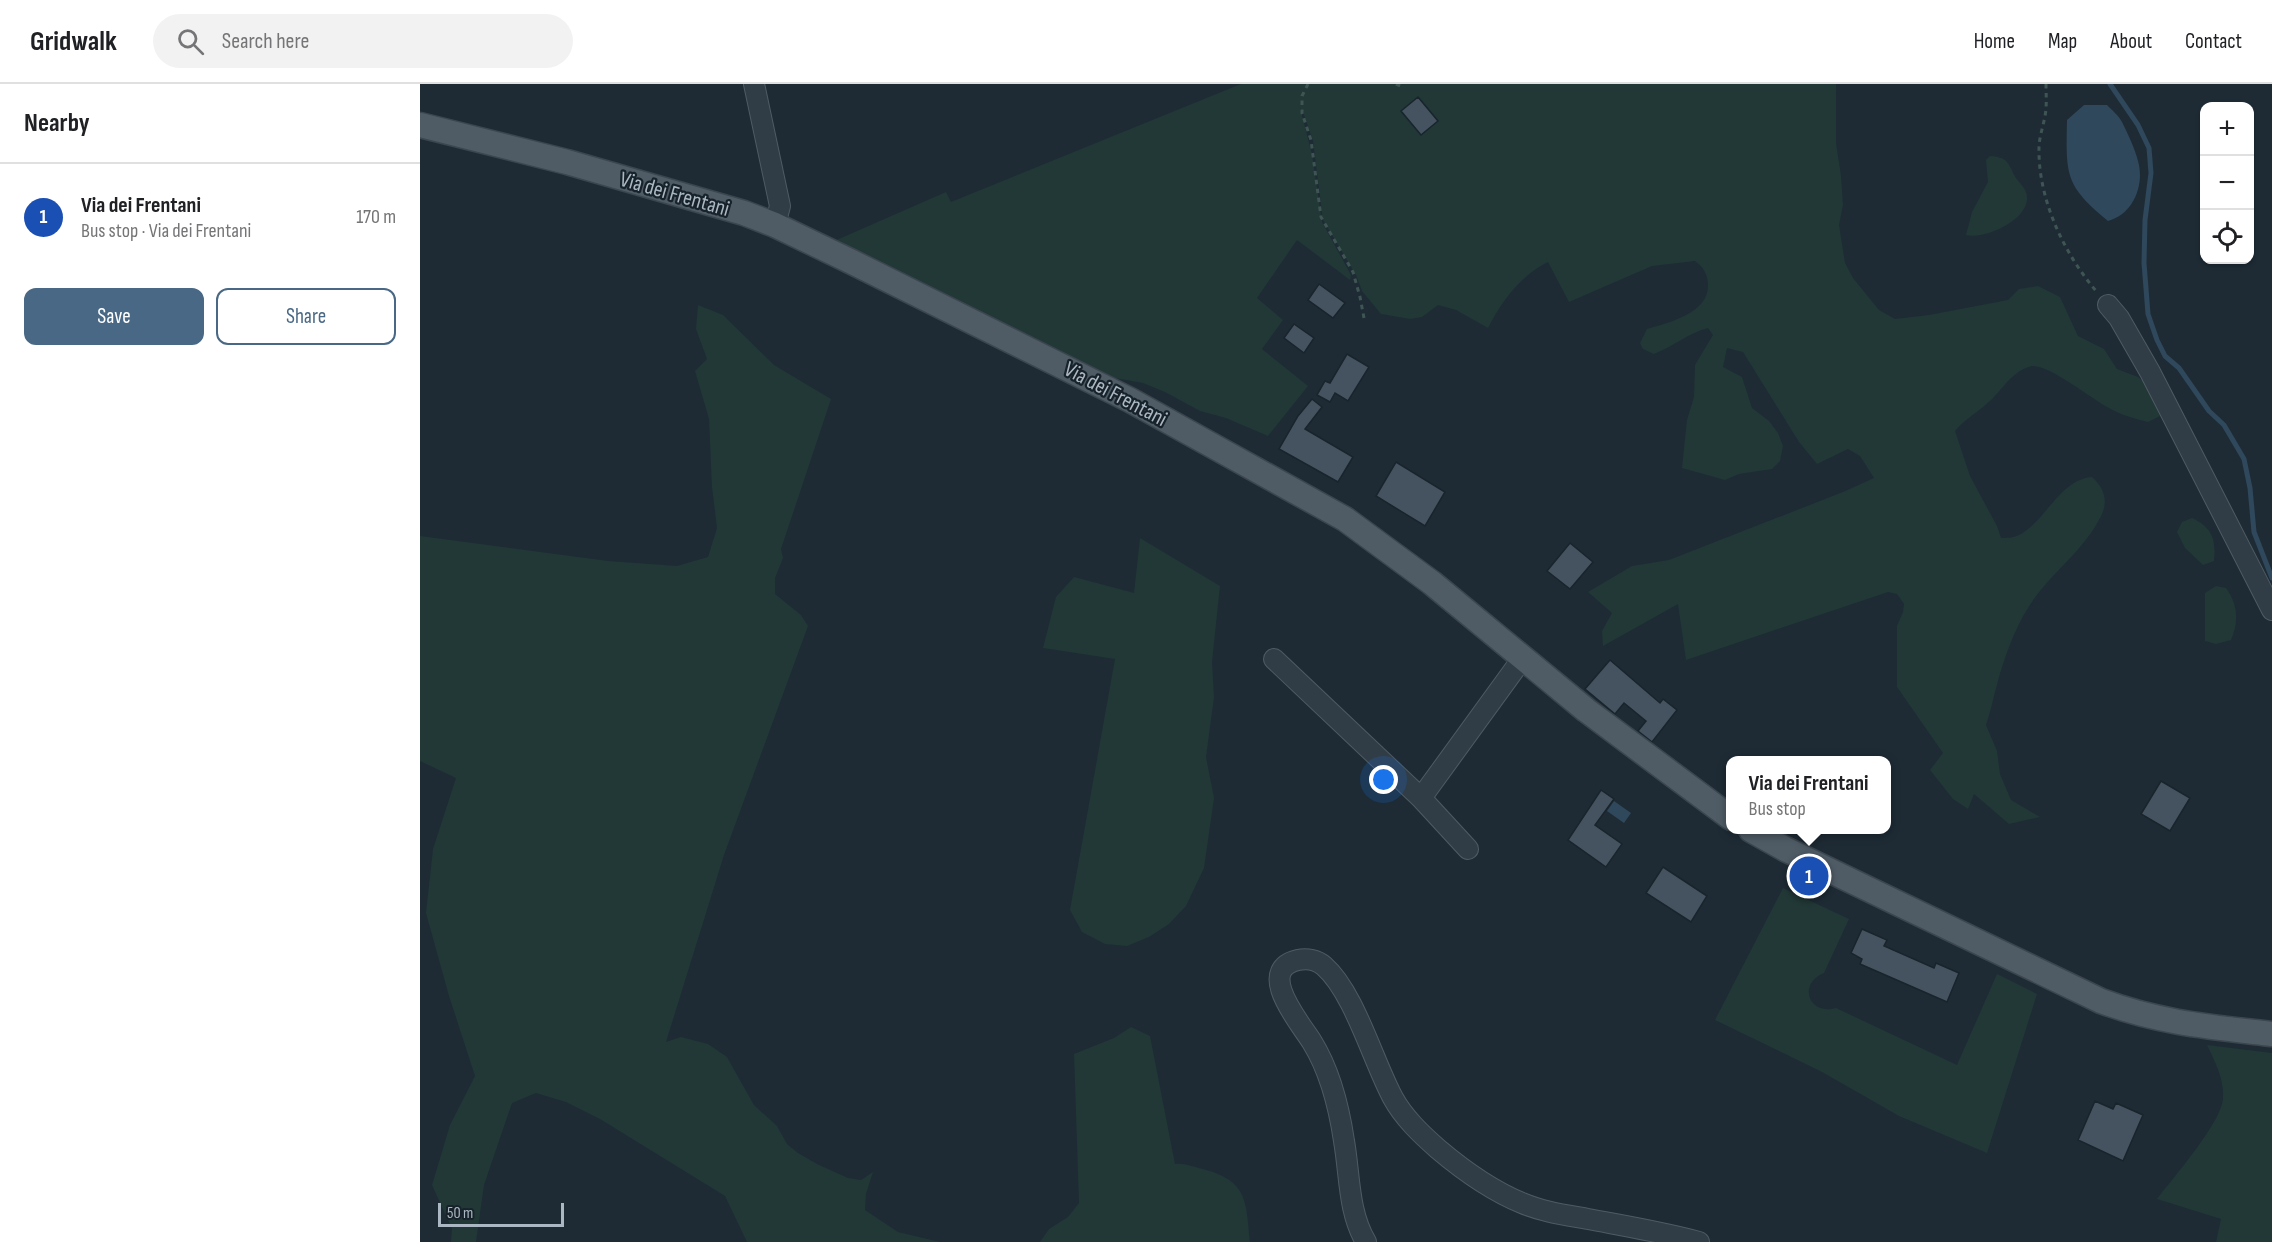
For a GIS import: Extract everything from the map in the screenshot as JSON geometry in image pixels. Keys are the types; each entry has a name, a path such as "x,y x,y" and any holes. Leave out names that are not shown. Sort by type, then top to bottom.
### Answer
{"main road":[{"name":"Via dei Frentani","path":"420,125 710,201 775,225 1130,400 1311,498 1390,550 1586,710 1726,814"},
{"path":"1758,834 2101,1001 2134,1014 2187,1025 2272,1034"}],"street":[{"path":"754,84 780,206 775,225"},
{"path":"2108,304 2120,318 2150,372 2272,610"},
{"path":"1274,659 1421,798 1468,849"},
{"path":"1421,798 1522,659"},
{"path":"1366,1242 1355,1217 1341,1120 1328,1075 1313,1043 1281,994 1283,971 1298,960 1316,961 1335,977 1354,1012 1398,1107 1432,1143 1470,1175 1510,1197 1540,1209 1670,1234 1699,1242"}],"path":[{"path":"1308,84 1302,96 1302,113 1311,140 1321,218 1353,272 1364,318"},
{"path":"1396,84 1403,87"},
{"path":"2046,84 2045,115 2039,147 2041,183 2052,215 2072,257 2088,282 2108,304"}],"green space":[{"path":"1241,84 1836,84 1836,143 1843,205 1839,225 1845,263 1853,278 1879,310 1895,319 1929,315 2008,300 2019,289 2038,286 2060,297 2078,336 2104,349 2117,369 2138,377 2151,387 2158,399 2160,416 2148,422 2138,420 2109,408 2048,370 2032,366 2019,371 1990,401 1955,431 1970,476 2001,538 2017,536 2029,528 2062,493 2081,480 2092,477 2103,491 2105,501 2103,512 2093,530 2036,596 2019,625 2003,666 1986,725 1997,751 2000,774 2011,800 2040,817 2009,824 1974,794 1968,809 1953,799 1930,770 1943,753 1897,687 1897,626 1904,604 1897,594 1888,592 1686,660 1678,604 1603,646 1602,631 1612,613 1588,592 1632,566 1669,560 1874,478 1860,456 1848,449 1817,464 1799,442 1743,352 1727,348 1723,367 1742,377 1752,408 1769,421 1778,433 1783,446 1780,461 1772,469 1739,474 1725,480 1682,468 1687,420 1694,397 1695,365 1713,335 1708,328 1701,330 1654,354 1643,349 1640,343 1647,329 1676,320 1695,310 1702,303 1707,295 1708,281 1704,271 1695,261 1652,266 1569,302 1548,262 1520,282 1499,308 1488,328 1456,310 1438,305 1422,317 1410,319 1381,314 1362,291 1356,275 1323,220 1313,141 1300,108 1312,154 1322,222 1351,275 1350,280 1297,240 1257,298 1283,320 1262,349 1308,386 1268,436 1226,418 1200,411 1143,383 1109,377 832,242 946,192 951,202"},
{"path":"1990,156 2001,158 2009,165 2026,192 2025,206 2013,221 2004,227 1974,236 1966,235 1972,212 1988,182 1986,160"},
{"path":"698,305 723,315 774,365 831,399 781,549 783,558 775,578 775,594 801,615 808,626 724,855 666,1042 681,1037 708,1044 727,1057 754,1105 777,1126 787,1144 819,1165 848,1178 861,1180 873,1172 866,1194 865,1210 898,1232 940,1242 747,1242 725,1196 600,1119 566,1102 536,1093 512,1103 484,1185 476,1242 451,1242 452,1229 432,1185 450,1125 475,1076 449,996 426,913 433,849 456,778 420,761 420,536 608,561 677,566 708,557 717,528 712,487 709,419 695,371 707,359 696,329"},
{"path":"2192,518 2205,526 2212,535 2214,561 2203,565 2185,548 2177,532 2182,522"},
{"path":"1140,538 1220,586 1212,662 1214,697 1206,757 1214,798 1204,868 1186,906 1169,924 1149,937 1127,946 1105,944 1082,932 1070,910 1115,659 1043,648 1056,597 1074,577 1134,593"},
{"path":"2216,586 2226,588 2230,594 2235,607 2236,620 2231,640 2216,644 2205,641 2205,593"},
{"path":"1783,888 1849,919 1824,973 1811,984 1809,991 1813,1003 1827,1009 1836,1008 1957,1065 1997,974 2037,994 1987,1153 1899,1116 1822,1072 1715,1020"},
{"path":"1131,1027 1150,1036 1175,1164 1189,1165 1218,1174 1237,1187 1245,1204 1250,1242 1040,1242 1049,1229 1068,1217 1079,1203 1074,1054 1114,1038"},
{"path":"2207,1045 2272,1053 2272,1242 2216,1242 2221,1219 2157,1199 2196,1150 2221,1108 2222,1084"}],"water":[{"path":"2084,105 2107,105 2115,113 2127,131 2140,170 2138,189 2130,206 2117,218 2108,221 2083,198 2075,187 2068,166 2067,120"},
{"path":"1614,801 1631,813 1624,823 1607,811"}],"building":[{"path":"1418,97 1438,121 1421,135 1401,111"},
{"path":"1319,284 1345,303 1333,318 1308,300"},
{"path":"1294,324 1314,338 1304,353 1284,338"},
{"path":"1347,354 1369,367 1348,401 1335,393 1330,402 1317,395 1325,381 1330,383"},
{"path":"1312,399 1322,407 1305,429 1353,457 1338,482 1279,449 1298,416"},
{"path":"1396,462 1445,492 1425,526 1376,496"},
{"path":"1570,543 1593,562 1570,589 1547,571"},
{"path":"1610,660 1660,703 1663,699 1677,710 1652,742 1638,731 1646,721 1624,703 1615,714 1585,689"},
{"path":"2161,781 2190,798 2170,831 2141,814"},
{"path":"1601,790 1614,799 1595,825 1622,844 1606,867 1568,840"},
{"path":"1663,867 1707,896 1691,922 1646,893"},
{"path":"1862,929 1887,940 1884,946 1934,968 1936,963 1959,973 1947,1002 1860,964 1862,959 1851,953"},
{"path":"2095,1101 2113,1109 2116,1103 2143,1115 2123,1161 2078,1140"}],"waterway":[{"path":"2110,84 2138,125 2149,148 2151,173 2145,220 2144,263 2148,314 2165,356 2179,368 2209,411 2224,425 2244,459 2250,488 2254,532 2272,578"}],"place":[{"name":"Via dei Frentani","path":"1809,876"}]}
